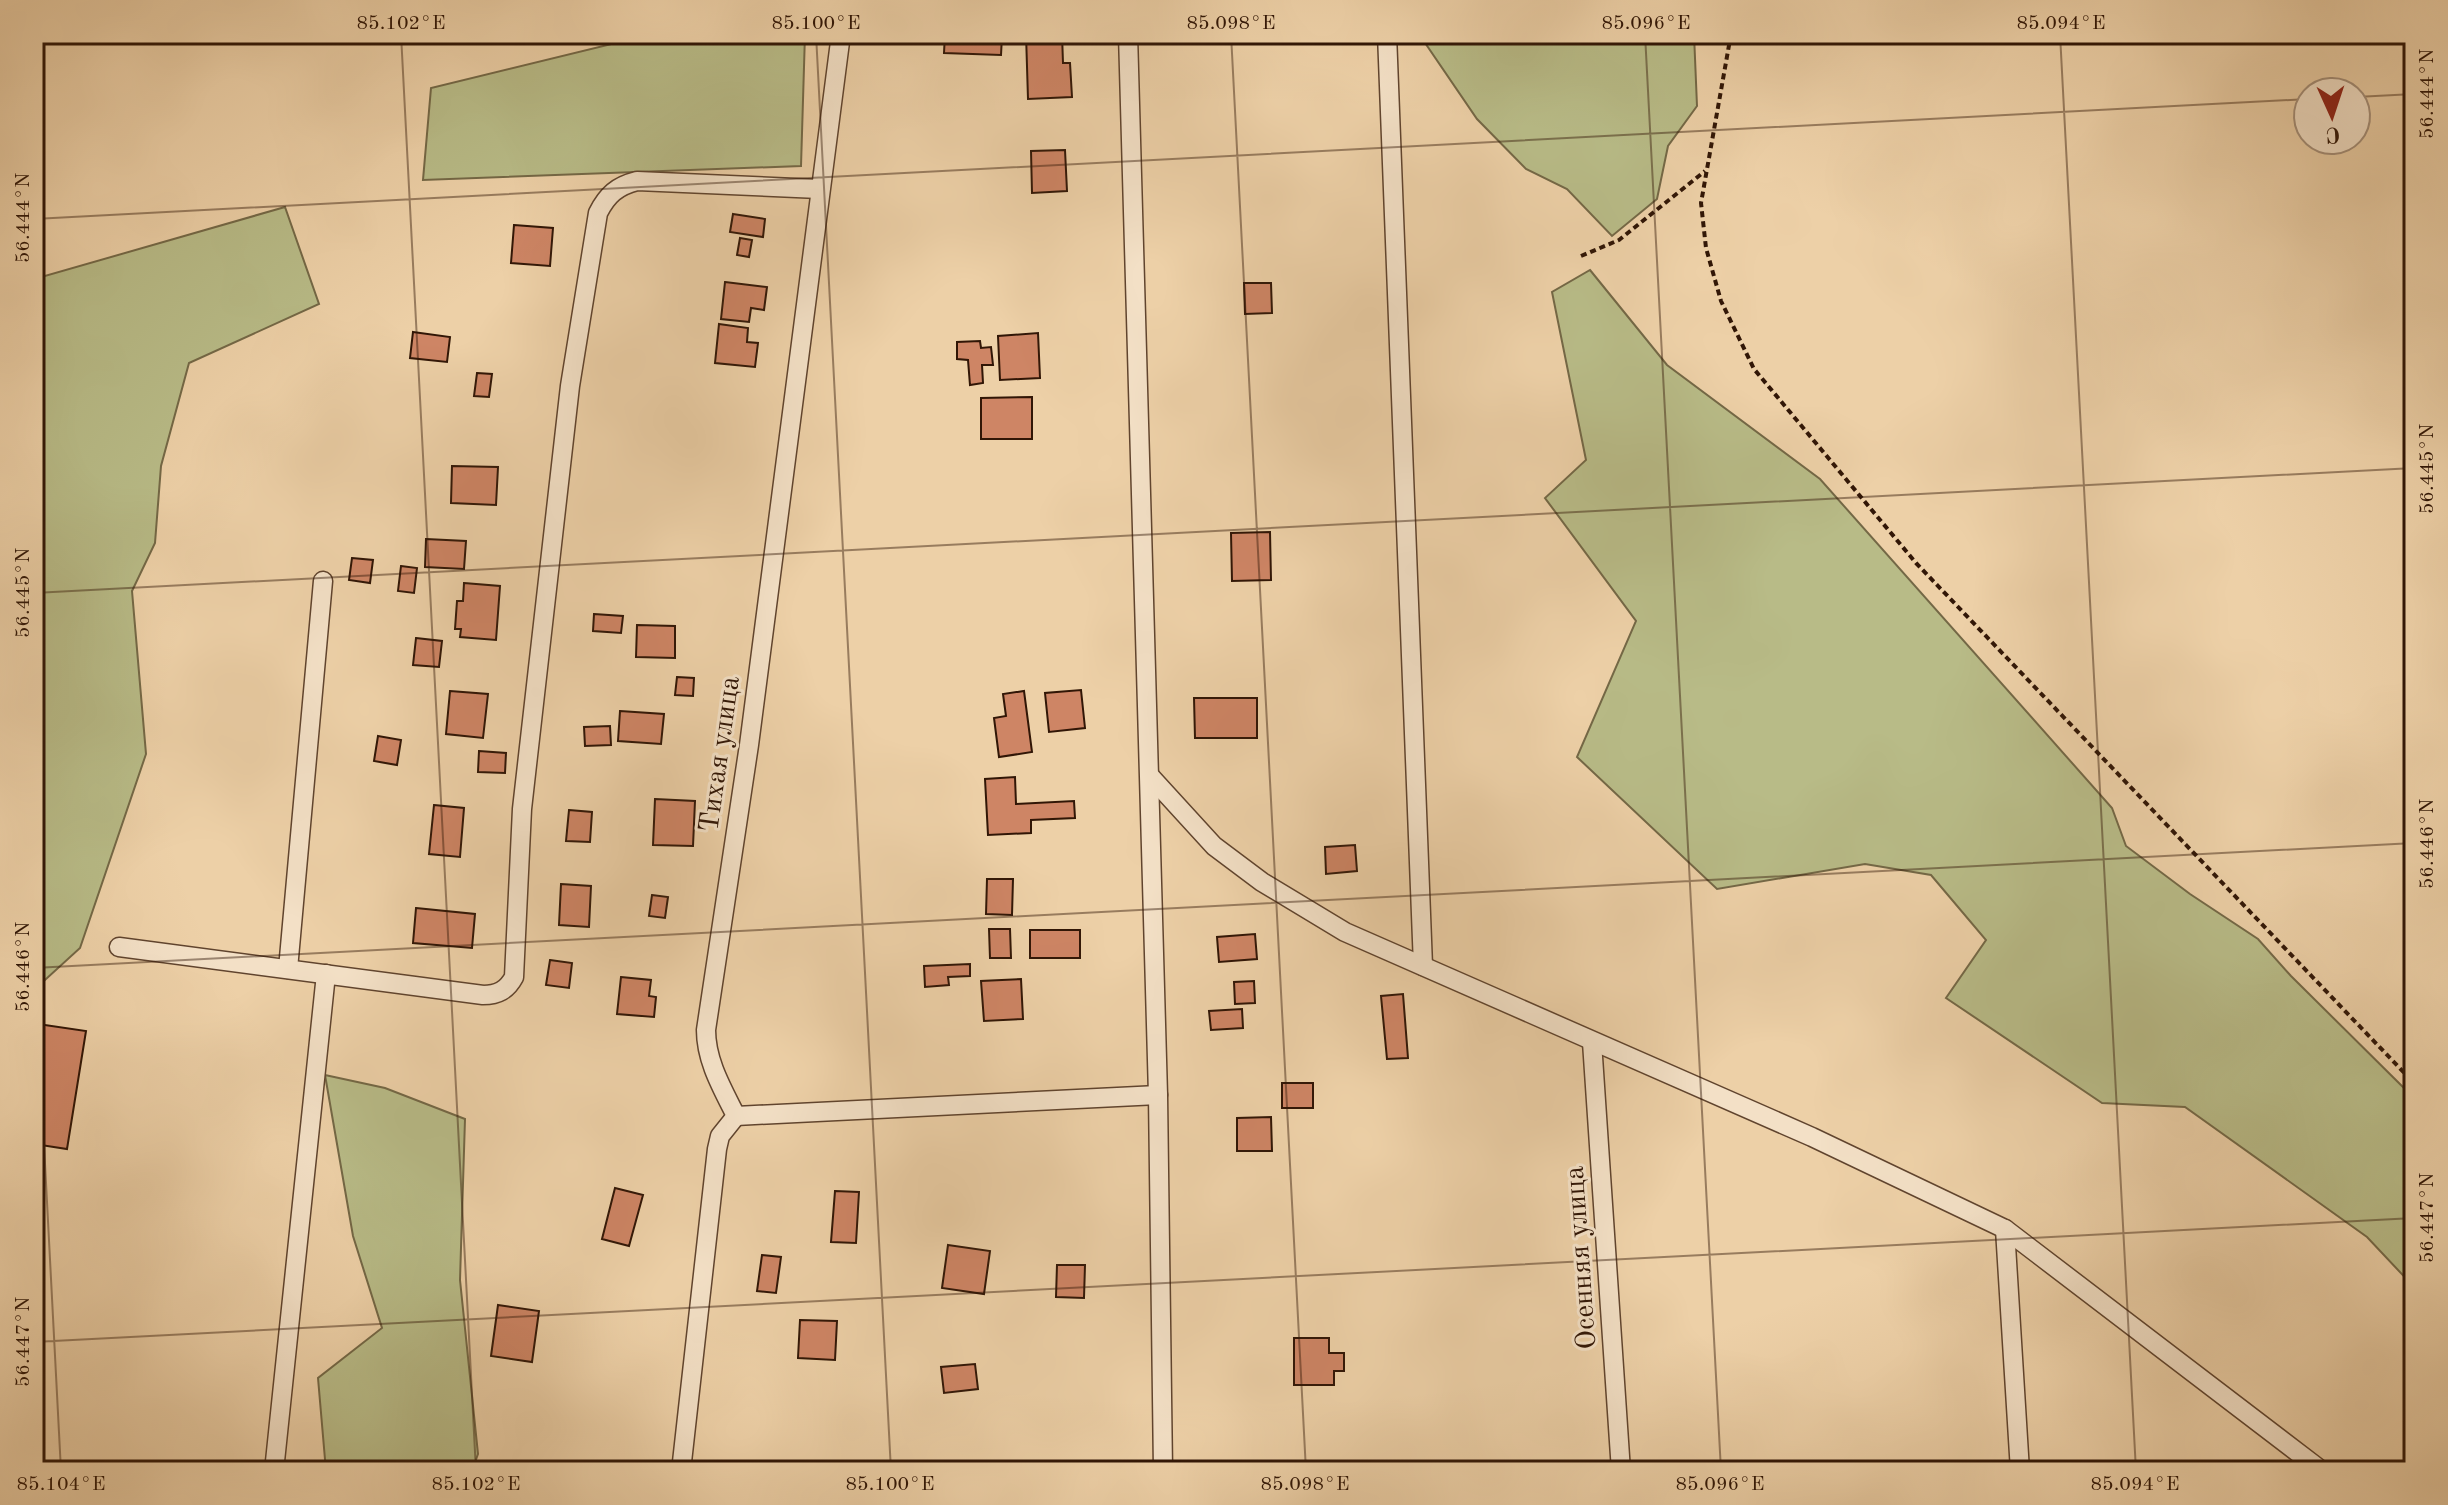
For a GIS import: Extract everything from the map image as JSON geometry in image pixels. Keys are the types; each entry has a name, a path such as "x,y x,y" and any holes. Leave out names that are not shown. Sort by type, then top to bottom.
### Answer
{"street":[{"name":"Тихая улица","path":"736,1116 711,1063 706,1047 706,1030 749,745 841,34"},
{"path":"1128,34 1158,1095 1163,1471"},
{"path":"1387,34 1423,966"},
{"path":"119,947 483,995 502,992 509,986 514,977 522,809 570,386 598,213 604,202 622,185 637,181 819,189"},
{"path":"288,969 323,581"},
{"path":"1150,776 1214,846 1262,882 1345,932 1812,1137 2005,1229 2322,1471"},
{"path":"274,1471 326,974"},
{"name":"Осенняя улица","path":"1592,1042 1621,1471"},
{"path":"681,1471 717,1149 720,1136 736,1116 1158,1095"},
{"path":"2005,1229 2020,1471"}],"path":[{"path":"1731,34 1701,203 1706,248 1721,301 1754,369 1916,563 2414,1083"},
{"path":"1581,256 1619,240 1707,170"}],"green space":[{"path":"625,34 805,34 801,166 423,180 431,88 624,41"},
{"path":"1419,34 1694,34 1697,106 1668,146 1657,199 1612,236 1567,189 1526,169 1477,119"},
{"path":"285,207 319,304 189,363 161,466 155,543 132,591 146,754 80,948 34,990 34,270 45,276"},
{"path":"1590,270 1667,365 1820,479 2112,808 2126,846 2258,939 2414,1098 2414,1287 2367,1237 2185,1107 2102,1103 1946,998 1986,940 1931,875 1865,864 1717,889 1577,757 1636,621 1545,498 1586,460 1552,292"},
{"path":"325,1075 385,1088 465,1119 460,1280 478,1454 472,1471 326,1471 318,1378 382,1328 353,1236"}],"building":[{"path":"945,34 1002,36 1001,55 944,53"},
{"path":"1026,34 1062,34 1063,63 1070,63 1072,97 1028,99"},
{"path":"1065,150 1067,191 1032,193 1031,151"},
{"path":"733,214 765,219 763,237 730,232"},
{"path":"514,225 553,228 550,266 511,263"},
{"path":"740,238 752,240 749,257 737,255"},
{"path":"725,282 767,287 764,310 751,308 749,322 721,319"},
{"path":"1244,283 1271,283 1272,313 1245,314"},
{"path":"719,324 748,328 747,342 758,343 755,367 715,363"},
{"path":"413,332 450,337 447,362 410,358"},
{"path":"1038,333 1040,378 1000,380 998,336"},
{"path":"980,341 981,348 991,347 993,365 982,365 983,383 970,385 968,360 957,359 957,342"},
{"path":"477,373 492,374 489,397 474,396"},
{"path":"1032,397 1032,439 981,439 981,398"},
{"path":"452,466 498,467 496,505 451,503"},
{"path":"1270,532 1271,580 1232,581 1231,533"},
{"path":"426,539 466,541 464,569 425,567"},
{"path":"352,558 373,560 370,583 349,580"},
{"path":"401,566 417,568 414,593 398,591"},
{"path":"464,583 500,586 496,640 460,637 461,629 455,629 457,601 463,601"},
{"path":"594,614 623,616 621,633 593,631"},
{"path":"637,625 675,626 675,658 636,657"},
{"path":"416,638 442,641 439,667 413,665"},
{"path":"677,677 694,678 693,696 675,695"},
{"path":"1081,690 1085,728 1049,732 1045,693"},
{"path":"450,691 488,694 483,738 446,734"},
{"path":"1024,691 1032,752 999,757 994,718 1006,716 1003,694"},
{"path":"1194,698 1257,698 1257,738 1195,738"},
{"path":"620,711 664,714 661,744 618,741"},
{"path":"610,726 611,745 585,746 584,727"},
{"path":"378,736 401,740 397,765 374,761"},
{"path":"479,751 506,753 505,773 478,772"},
{"path":"1015,777 1016,804 1074,801 1075,818 1031,820 1031,833 988,835 985,779"},
{"path":"655,799 695,801 693,846 653,845"},
{"path":"434,805 464,808 460,857 429,854"},
{"path":"569,810 592,812 590,842 566,841"},
{"path":"1355,845 1357,871 1326,874 1325,847"},
{"path":"987,879 1013,879 1012,915 986,914"},
{"path":"561,884 591,886 589,927 559,925"},
{"path":"652,895 668,897 665,918 649,916"},
{"path":"416,908 475,914 472,948 413,943"},
{"path":"989,929 1010,929 1011,958 990,958"},
{"path":"1030,930 1080,930 1080,958 1030,958"},
{"path":"1255,934 1257,959 1219,962 1217,937"},
{"path":"550,960 572,963 569,988 546,985"},
{"path":"970,964 970,976 948,977 949,985 925,987 924,966"},
{"path":"621,977 651,980 649,996 656,997 654,1017 617,1014"},
{"path":"1021,979 1023,1019 984,1021 981,981"},
{"path":"1254,981 1255,1003 1235,1004 1234,982"},
{"path":"1403,994 1408,1058 1387,1059 1381,996"},
{"path":"1242,1009 1243,1028 1211,1030 1209,1011"},
{"path":"38,1024 86,1031 67,1149 34,1144 34,1046"},
{"path":"1282,1083 1313,1083 1313,1108 1282,1108"},
{"path":"1271,1117 1272,1151 1237,1151 1237,1118"},
{"path":"615,1188 643,1195 629,1246 602,1239"},
{"path":"835,1191 859,1192 856,1243 831,1242"},
{"path":"948,1245 990,1251 984,1294 942,1288"},
{"path":"762,1255 781,1257 776,1293 757,1291"},
{"path":"1057,1265 1085,1265 1084,1298 1056,1297"},
{"path":"498,1305 539,1311 532,1362 491,1356"},
{"path":"800,1320 837,1321 835,1360 798,1358"},
{"path":"1294,1338 1329,1338 1329,1353 1344,1353 1344,1371 1334,1371 1334,1385 1294,1385"},
{"path":"975,1364 978,1389 944,1393 941,1367"}]}
